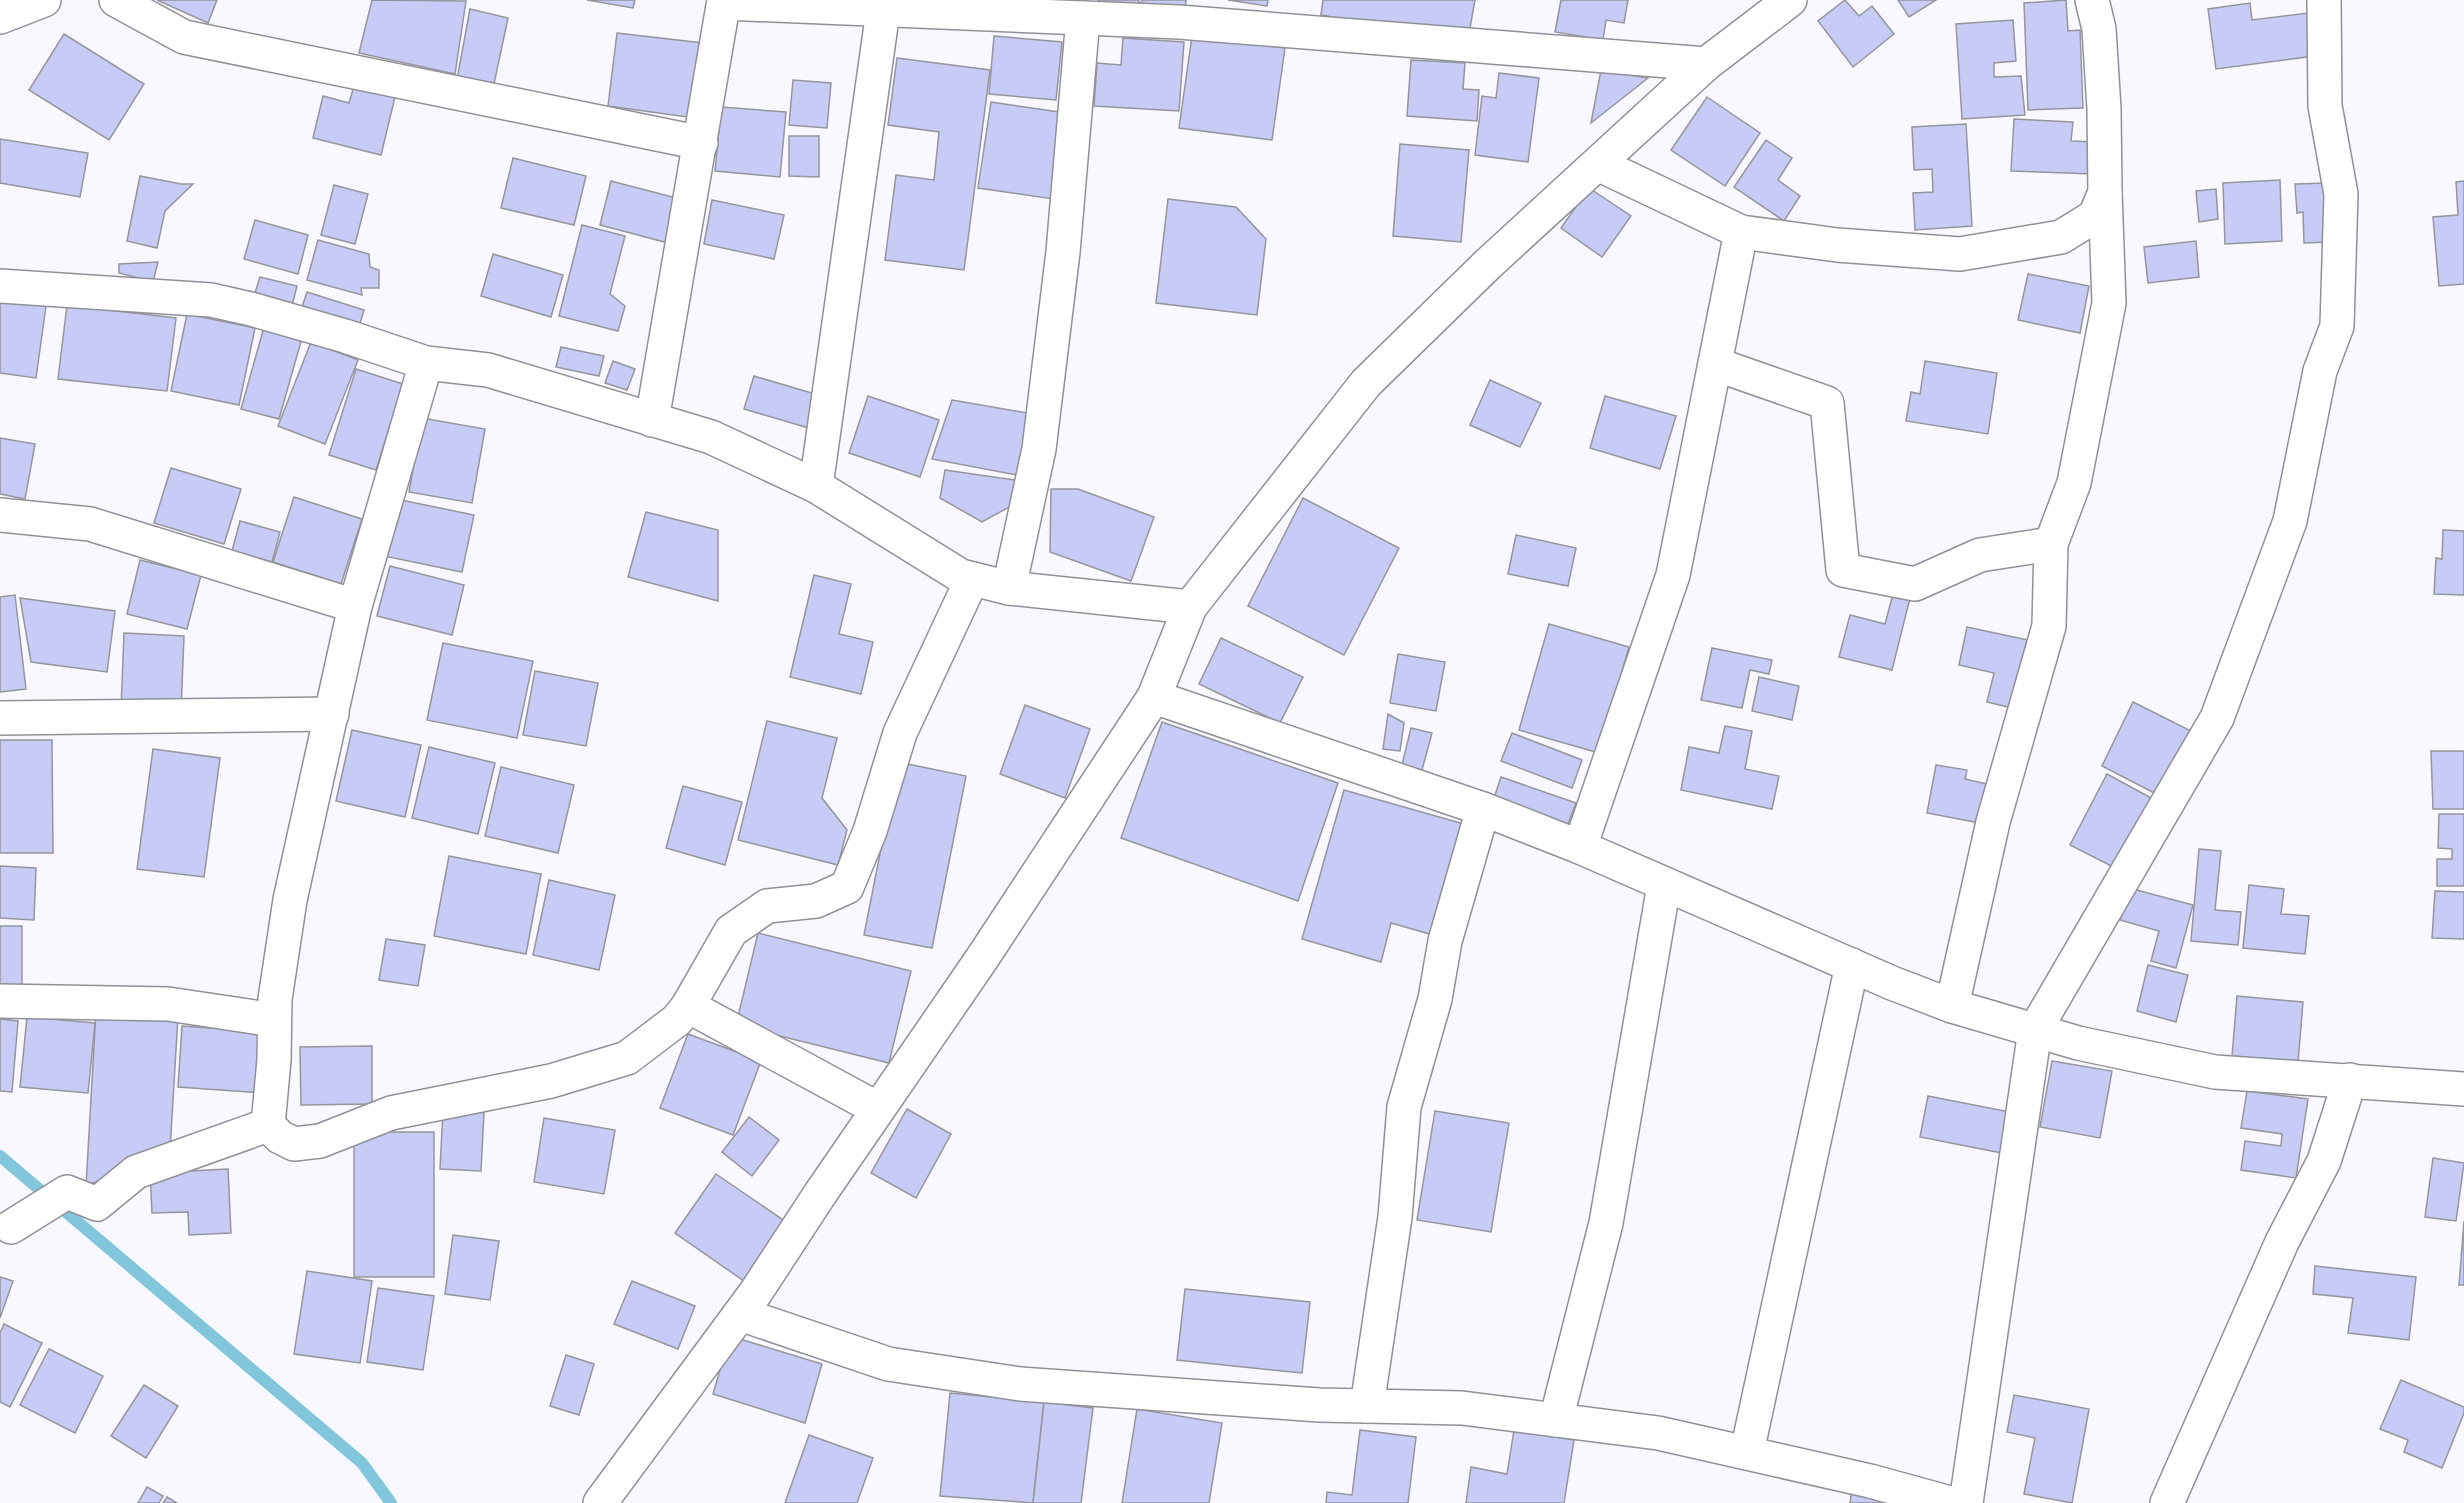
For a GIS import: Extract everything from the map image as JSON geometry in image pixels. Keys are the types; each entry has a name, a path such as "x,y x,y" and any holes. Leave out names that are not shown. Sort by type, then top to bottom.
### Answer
{"street":[{"path":"0,17 44,0"},
{"path":"116,0 184,37 700,143"},
{"path":"600,1503 740,1314 983,957 1154,697 1190,608 1366,383 1488,264 1706,64 1790,0"},
{"path":"1952,1006 1993,822 2049,626 2050,544 2074,483 2109,303 2104,109 2099,29 2092,0"},
{"path":"1966,1503 2035,1030 2217,718 2290,521 2320,371 2337,326 2341,194 2325,106 2324,0"},
{"path":"652,420 724,2 883,11 997,8 1083,18 1179,21 1706,64"},
{"path":"816,486 883,11"},
{"path":"1009,588 1039,449 1063,252 1083,18"},
{"path":"1598,164 1741,232 1837,245 1960,254 2061,237 2095,216 2105,192"},
{"path":"1580,847 1673,575 1741,232"},
{"path":"0,286 211,300 345,336 426,363 488,370 711,437 816,486 961,576 1009,588 1190,608"},
{"path":"268,1125 274,1060 275,999 290,900 333,714 355,606 426,363"},
{"path":"1715,364 1827,403 1843,570 1915,584 1980,555 2050,544"},
{"path":"0,516 90,524 355,606"},
{"path":"268,1125 280,1137 294,1144 320,1141 391,1113 551,1082 627,1058 677,1020 688,1006 731,931 767,906 816,901 848,887 870,831 900,733 972,579"},
{"path":"1154,697 1484,809 1580,847 1664,885 1952,1006 2078,1043 2215,1072 2464,1089"},
{"path":"0,718 333,714"},
{"path":"1367,1406 1395,1217 1404,1107 1435,999 1445,940 1484,809"},
{"path":"1556,1420 1606,1223 1664,885"},
{"path":"1747,1452 1852,965"},
{"path":"0,1001 168,1004 274,1020"},
{"path":"688,1006 878,1109"},
{"path":"2167,1503 2282,1242 2324,1161 2350,1080"},
{"path":"11,1222 67,1192 97,1204 136,1172 268,1125"},
{"path":"740,1314 888,1364 1020,1384 1367,1406 1462,1408 1658,1433 1747,1452 1950,1503"}],"building":[{"path":"157,0 217,0 208,23"},
{"path":"372,0 466,1 455,74 359,53"},
{"path":"587,0 635,0 633,8"},
{"path":"1098,0 1139,0 1139,6 1098,6"},
{"path":"1142,0 1186,0 1185,10 1141,3"},
{"path":"1228,0 1268,0 1267,6"},
{"path":"1323,0 1475,0 1468,40 1321,15"},
{"path":"1561,0 1628,0 1624,23 1606,20 1603,40 1555,32"},
{"path":"1845,0 1859,16 1872,6 1894,34 1853,67 1818,21"},
{"path":"1898,0 1936,0 1909,17"},
{"path":"2066,0 2068,31 2080,30 2083,108 2028,110 2024,3"},
{"path":"2250,3 2252,20 2308,13 2314,56 2216,69 2208,9"},
{"path":"470,9 508,18 494,84 457,79"},
{"path":"2013,20 2016,61 1994,63 1994,77 2021,76 2025,115 1962,119 1956,24"},
{"path":"617,33 703,43 695,118 608,106"},
{"path":"64,34 144,84 109,140 29,90"},
{"path":"994,36 1062,42 1056,100 989,94"},
{"path":"1192,36 1285,48 1272,140 1179,128"},
{"path":"1123,38 1184,42 1179,111 1094,106 1097,63 1121,65"},
{"path":"897,58 990,70 964,270 885,260 896,175 934,180 939,132 888,125"},
{"path":"1411,60 1465,63 1463,89 1479,90 1477,121 1407,116"},
{"path":"1601,70 1648,78 1591,123"},
{"path":"1499,73 1539,78 1528,162 1475,155 1482,96 1496,98"},
{"path":"793,80 831,83 827,128 789,125"},
{"path":"354,86 395,97 381,155 313,138 323,96 349,103"},
{"path":"1707,97 1760,133 1725,186 1671,150"},
{"path":"991,102 1066,113 1053,199 978,188"},
{"path":"721,107 786,112 780,177 715,171"},
{"path":"2014,119 2073,122 2071,141 2094,142 2092,174 2011,171"},
{"path":"1966,124 1972,226 1915,230 1913,193 1933,192 1932,169 1914,170 1912,127"},
{"path":"789,136 819,136 819,177 789,176"},
{"path":"0,139 88,153 80,197 0,183"},
{"path":"1766,140 1792,158 1778,180 1800,196 1784,221 1734,187"},
{"path":"1400,144 1469,150 1461,242 1393,236"},
{"path":"513,158 586,176 574,225 501,208"},
{"path":"140,176 193,184 165,211 157,248 127,241"},
{"path":"2280,180 2282,241 2225,244 2223,183"},
{"path":"611,181 684,200 672,244 600,225"},
{"path":"2464,181 2464,284 2439,286 2433,217 2458,215 2456,182"},
{"path":"2327,183 2330,242 2304,243 2303,212 2297,213 2295,184"},
{"path":"334,185 368,194 355,244 321,235"},
{"path":"1589,188 1631,216 1602,257 1561,228"},
{"path":"2216,189 2218,219 2199,222 2196,191"},
{"path":"1168,199 1236,207 1266,239 1257,315 1156,303"},
{"path":"712,200 784,215 774,259 704,244"},
{"path":"255,220 308,235 298,274 244,259"},
{"path":"582,225 625,236 610,294 625,306 618,331 559,316"},
{"path":"318,240 369,254 370,267 379,270 379,288 361,288 362,295 307,280"},
{"path":"2196,241 2199,277 2148,283 2144,247"},
{"path":"493,254 563,275 551,317 481,296"},
{"path":"158,262 153,282 119,273 119,264"},
{"path":"2028,274 2089,286 2080,333 2018,320"},
{"path":"260,277 297,286 292,306 254,296"},
{"path":"307,292 364,310 359,327 301,310"},
{"path":"0,300 46,306 36,378 0,373"},
{"path":"67,305 176,318 167,391 58,379"},
{"path":"187,314 255,328 239,405 171,391"},
{"path":"264,327 302,338 279,419 241,409"},
{"path":"311,342 358,360 325,444 278,426"},
{"path":"561,347 604,356 599,376 556,367"},
{"path":"613,361 635,369 627,390 605,383"},
{"path":"1925,361 1997,373 1988,434 1906,421 1911,392 1920,394"},
{"path":"356,369 403,384 376,470 329,455"},
{"path":"754,376 822,396 812,429 744,409"},
{"path":"1490,380 1541,403 1520,447 1470,425"},
{"path":"868,396 939,420 920,477 849,453"},
{"path":"1605,396 1676,416 1660,469 1590,448"},
{"path":"952,400 1033,414 1022,476 932,459"},
{"path":"422,418 485,429 472,503 409,492"},
{"path":"0,438 35,444 25,499 0,494"},
{"path":"171,468 241,489 224,544 154,523"},
{"path":"945,470 1021,481 1013,505 982,522 940,498"},
{"path":"1051,489 1078,489 1154,517 1131,581 1050,552"},
{"path":"294,497 362,519 341,584 273,562"},
{"path":"1303,498 1399,548 1344,655 1248,606"},
{"path":"396,499 474,515 462,572 384,556"},
{"path":"646,512 718,530 718,601 628,577"},
{"path":"240,521 280,532 272,562 232,551"},
{"path":"2443,530 2464,531 2464,595 2434,594 2436,558 2442,559"},
{"path":"1516,535 1576,548 1568,586 1508,574"},
{"path":"140,560 201,575 187,629 127,614"},
{"path":"390,566 464,585 452,635 377,616"},
{"path":"814,575 851,584 839,634 873,642 861,694 790,677"},
{"path":"1893,594 1910,598 1892,670 1839,657 1850,615 1885,624"},
{"path":"15,595 26,689 0,692 0,597"},
{"path":"20,598 115,611 107,672 31,662"},
{"path":"1549,624 1629,647 1599,753 1519,730"},
{"path":"1967,627 2028,640 2012,708 1987,702 1994,673 1959,665"},
{"path":"124,633 184,636 181,712 121,709"},
{"path":"1221,638 1303,677 1280,723 1199,684"},
{"path":"443,643 533,661 517,738 427,720"},
{"path":"1712,648 1772,660 1769,674 1750,670 1742,708 1701,700"},
{"path":"1398,654 1445,662 1436,711 1390,703"},
{"path":"535,671 598,683 586,746 523,735"},
{"path":"1759,677 1799,686 1792,720 1752,711"},
{"path":"2133,702 2193,732 2160,796 2102,766"},
{"path":"1025,705 1090,729 1065,798 1000,774"},
{"path":"1388,714 1404,723 1400,751 1383,749"},
{"path":"767,721 837,738 822,798 847,830 838,865 738,840"},
{"path":"1162,722 1338,783 1298,901 1121,838"},
{"path":"1725,726 1752,731 1745,769 1779,776 1772,809 1681,790 1689,747 1719,753"},
{"path":"1411,728 1432,733 1422,770 1402,765"},
{"path":"352,730 421,745 405,817 336,801"},
{"path":"1512,733 1582,760 1572,788 1501,761"},
{"path":"0,740 52,740 53,853 0,853"},
{"path":"429,747 495,763 478,834 412,818"},
{"path":"153,749 220,758 204,877 137,869"},
{"path":"2431,751 2464,751 2464,809 2433,809"},
{"path":"898,762 966,776 932,948 864,935"},
{"path":"1936,765 1967,770 1965,779 1987,784 1980,823 1927,813"},
{"path":"501,767 574,785 558,853 485,836"},
{"path":"2107,774 2155,800 2119,870 2070,845"},
{"path":"1501,777 1576,803 1568,824 1494,798"},
{"path":"683,786 742,802 725,865 666,848"},
{"path":"1344,790 1471,826 1440,937 1391,923 1381,962 1302,939"},
{"path":"2439,814 2464,814 2464,886 2437,886 2437,859 2452,859 2452,849 2438,848"},
{"path":"2199,849 2221,851 2215,910 2241,912 2238,945 2191,941"},
{"path":"449,856 541,874 526,954 434,936"},
{"path":"0,866 36,868 34,920 0,918"},
{"path":"549,880 615,895 599,970 533,955"},
{"path":"2249,885 2284,889 2281,914 2309,916 2305,954 2243,948"},
{"path":"2129,888 2193,905 2176,968 2151,961 2159,931 2120,920"},
{"path":"2435,891 2464,892 2464,939 2432,938"},
{"path":"0,926 22,926 22,985 0,985"},
{"path":"758,933 911,971 889,1063 736,1025"},
{"path":"386,939 425,945 418,986 379,980"},
{"path":"2148,965 2188,975 2176,1022 2137,1011"},
{"path":"2237,996 2303,1002 2298,1062 2232,1056"},
{"path":"96,1011 178,1016 170,1151 86,1186"},
{"path":"27,1017 95,1023 88,1093 20,1087"},
{"path":"0,1019 18,1021 12,1092 0,1091"},
{"path":"182,1026 266,1032 262,1093 178,1087"},
{"path":"688,1034 761,1061 733,1135 660,1108"},
{"path":"372,1046 372,1104 301,1105 300,1047"},
{"path":"2052,1061 2112,1071 2100,1138 2040,1127"},
{"path":"2247,1091 2308,1099 2296,1178 2241,1170 2245,1141 2281,1146 2282,1134 2241,1128"},
{"path":"1928,1096 2010,1112 2002,1153 1920,1137"},
{"path":"907,1109 951,1134 916,1198 871,1173"},
{"path":"443,1110 484,1112 481,1171 440,1169"},
{"path":"1435,1111 1509,1123 1491,1232 1417,1220"},
{"path":"749,1117 779,1140 752,1176 722,1152"},
{"path":"544,1118 615,1130 604,1194 534,1182"},
{"path":"354,1132 434,1132 434,1277 354,1277"},
{"path":"2433,1158 2464,1163 2456,1221 2425,1217"},
{"path":"228,1169 231,1233 189,1235 188,1212 152,1213 150,1173"},
{"path":"716,1174 792,1226 751,1286 675,1233"},
{"path":"2464,1221 2464,1285 2459,1285"},
{"path":"453,1235 499,1241 490,1300 445,1294"},
{"path":"2315,1266 2416,1277 2409,1340 2348,1333 2353,1298 2313,1294"},
{"path":"307,1271 372,1281 360,1363 294,1354"},
{"path":"0,1277 13,1281 0,1318"},
{"path":"632,1281 695,1306 678,1349 614,1324"},
{"path":"378,1288 434,1296 423,1370 367,1362"},
{"path":"1185,1289 1310,1302 1302,1373 1177,1360"},
{"path":"4,1324 42,1343 10,1407 0,1402 0,1333"},
{"path":"730,1336 822,1364 805,1423 713,1394"},
{"path":"49,1349 103,1376 75,1433 20,1405"},
{"path":"566,1355 594,1364 579,1415 550,1406"},
{"path":"2401,1380 2464,1407 2464,1413 2442,1468 2404,1452 2408,1440 2380,1429"},
{"path":"144,1385 178,1406 146,1458 111,1436"},
{"path":"950,1393 1044,1402 1033,1503 940,1496"},
{"path":"2014,1395 2089,1409 2072,1503 2024,1494 2035,1438 2007,1432"},
{"path":"1044,1402 1093,1408 1081,1503 1033,1503"},
{"path":"1137,1409 1222,1423 1209,1503 1122,1503"},
{"path":"1360,1430 1416,1437 1408,1503 1326,1503 1327,1492 1352,1495"},
{"path":"1514,1430 1574,1440 1564,1503 1466,1503 1471,1467 1507,1474"},
{"path":"809,1435 873,1458 857,1503 785,1503"},
{"path":"147,1487 163,1496 159,1503 138,1503"},
{"path":"1852,1488 1882,1493 1880,1503 1850,1503"},
{"path":"167,1497 177,1503 163,1503"}],"waterway":[{"path":"0,1156 362,1463 391,1503"}]}
